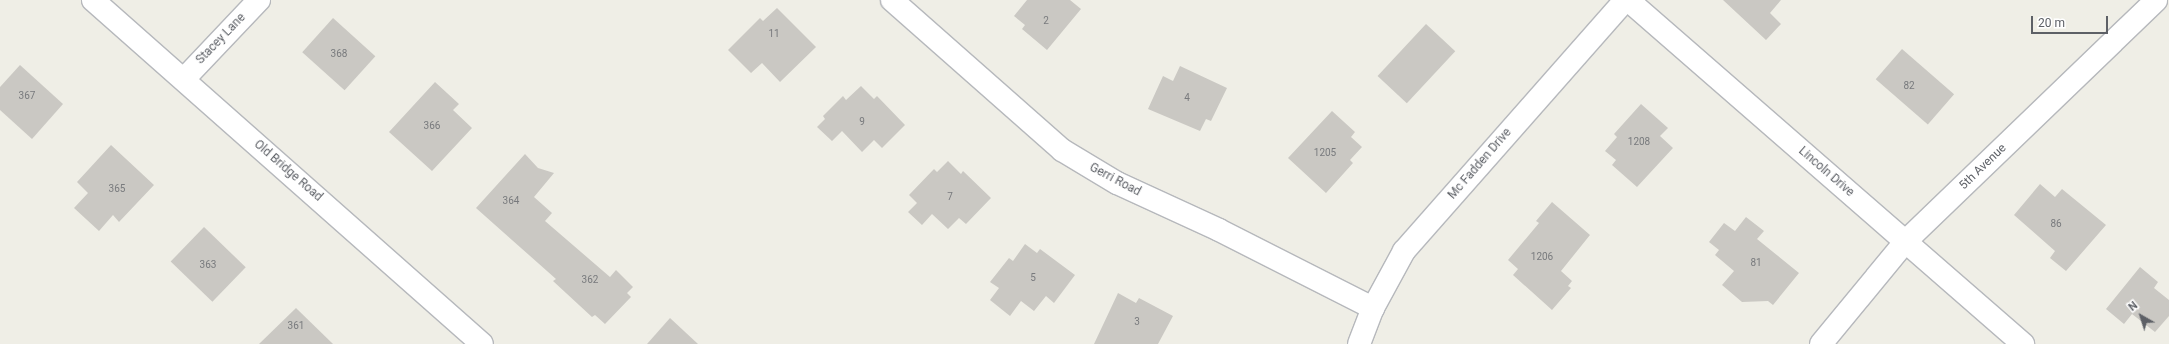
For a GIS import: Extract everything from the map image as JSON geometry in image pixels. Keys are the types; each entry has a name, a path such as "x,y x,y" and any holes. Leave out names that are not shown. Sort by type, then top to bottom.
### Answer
{"street":[{"name":"Old Bridge Road","path":"93,0 482,344"},
{"name":"Stacey Lane","path":"184,79 259,0"},
{"name":"Mc Fadden Drive","path":"1359,344 1373,308 1404,251 1625,0"},
{"name":"Lincoln Drive","path":"1628,0 2023,344"},
{"name":"5th Avenue","path":"1821,344 1906,241 2156,0"},
{"name":"Gerri Road","path":"905,4 1062,150 1117,183 1219,230 1373,308"}],"building":[{"path":"1027,0 1070,0 1081,9 1047,50 1022,29 1025,25 1014,16"},
{"path":"1723,0 1781,0 1770,13 1781,24 1766,40"},
{"path":"777,8 816,47 780,82 762,63 751,73 728,50 760,18 763,21"},
{"path":"333,18 375,56 345,90 302,52"},
{"path":"1426,24 1455,51 1407,103 1378,76"},
{"path":"1902,49 1954,94 1928,124 1876,79"},
{"path":"20,65 63,104 32,139 0,110 0,87"},
{"path":"1180,66 1227,88 1211,121 1206,119 1200,131 1148,109 1163,76 1173,81"},
{"path":"435,82 459,104 453,110 472,128 432,171 389,132"},
{"path":"861,86 874,99 877,96 905,125 882,148 874,140 862,152 842,131 832,141 817,127 825,119 823,116 843,96 846,100"},
{"path":"1641,104 1668,128 1660,136 1673,148 1637,187 1612,165 1616,160 1605,151 1617,137 1614,134"},
{"path":"1332,111 1355,132 1351,137 1362,147 1350,160 1353,163 1326,193 1288,158"},
{"path":"111,145 154,185 119,222 113,215 99,231 74,208 88,193 77,182"},
{"path":"525,154 538,168 554,173 534,197 552,213 545,221 610,277 616,270 633,287 627,293 631,297 605,324 595,315 592,317 553,281 556,279 476,208"},
{"path":"948,161 961,174 963,171 991,198 966,224 959,218 948,229 932,214 922,225 908,212 917,203 909,195 934,169 937,172"},
{"path":"2040,184 2055,197 2062,189 2106,225 2066,271 2050,258 2055,251 2014,215"},
{"path":"1552,202 1590,235 1561,271 1572,281 1568,286 1571,288 1552,310 1513,275 1518,269 1508,260 1539,223 1536,221"},
{"path":"1746,217 1764,231 1757,239 1799,273 1773,305 1768,301 1742,302 1722,285 1734,271 1715,255 1719,250 1709,242 1724,223 1735,231"},
{"path":"204,227 246,267 212,302 171,262"},
{"path":"1025,244 1037,253 1040,249 1075,275 1054,303 1046,296 1034,311 1021,301 1010,316 990,300 999,288 990,282 1009,258 1013,261"},
{"path":"2140,267 2158,282 2154,288 2169,300 2169,316 2155,332 2132,314 2124,324 2106,309"},
{"path":"1118,293 1136,303 1139,298 1173,316 1158,344 1094,344"},
{"path":"296,308 333,344 259,344"},
{"path":"670,318 698,344 647,344"}]}
